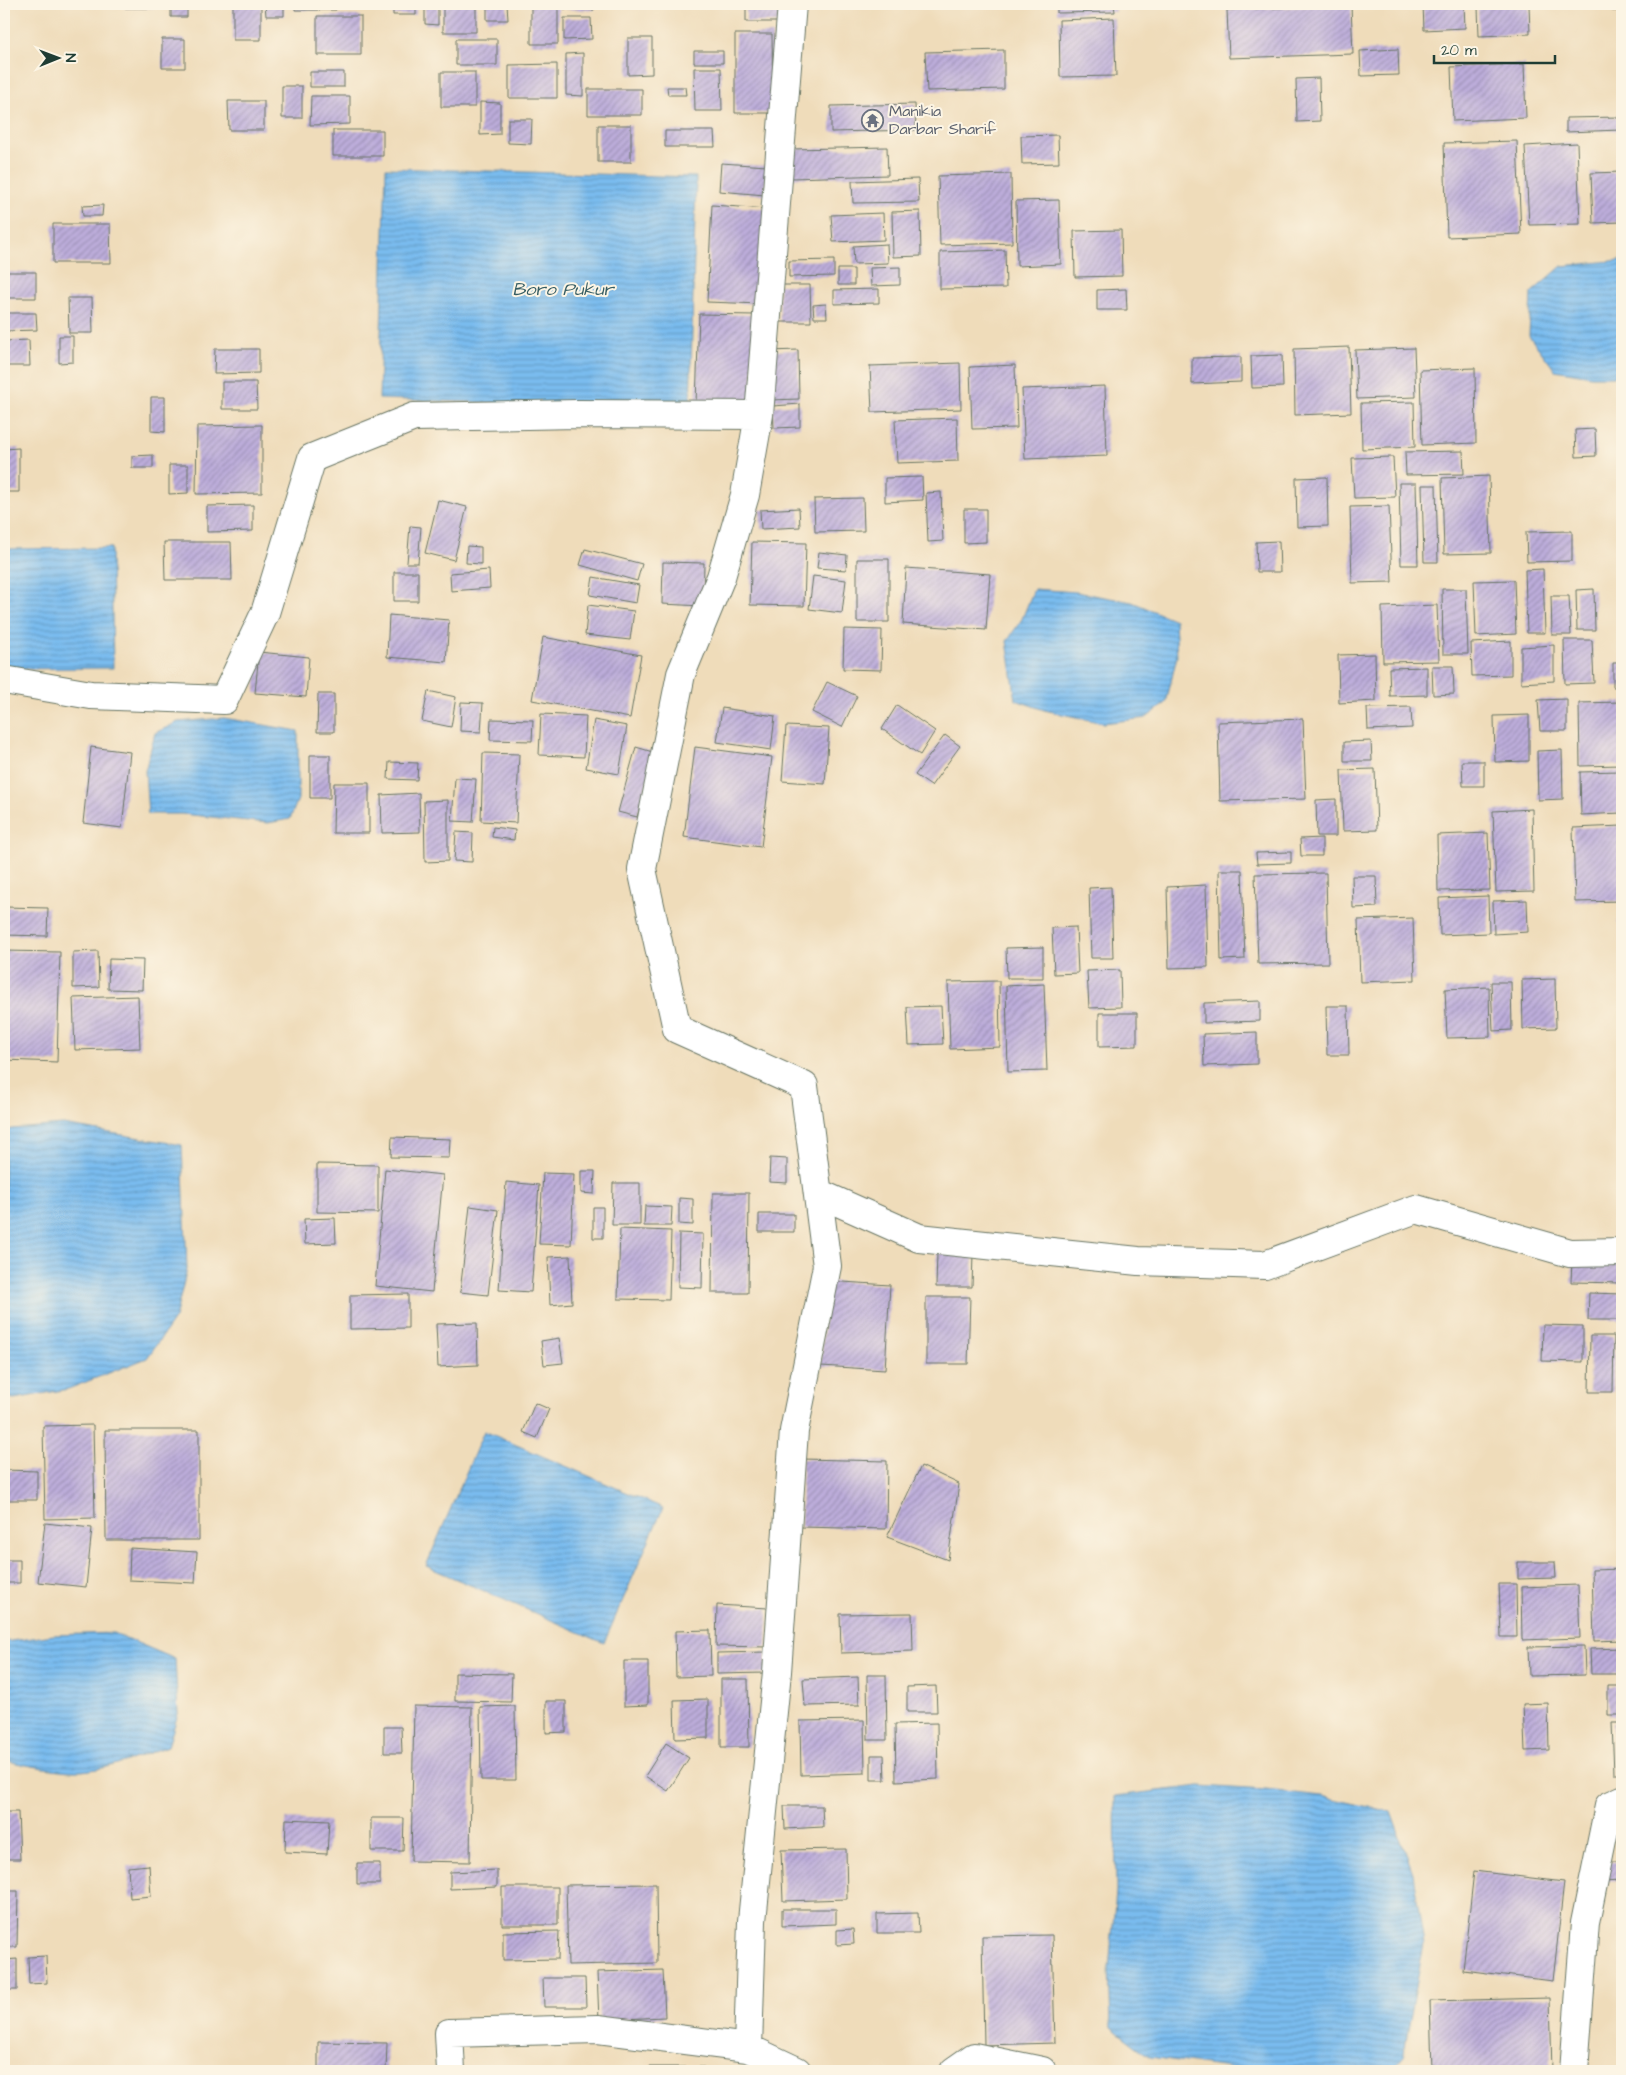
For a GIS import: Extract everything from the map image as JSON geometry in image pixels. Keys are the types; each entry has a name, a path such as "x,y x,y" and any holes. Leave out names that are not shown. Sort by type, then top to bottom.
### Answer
{"street":[{"path":"748,2048 752,1921 777,1672 794,1431 827,1266 804,1086 677,1029 642,869 681,674 721,577 745,496 759,415 792,4"},
{"path":"4,680 91,695 224,700 265,613 312,458 414,417 577,414 759,415"},
{"path":"818,1194 920,1238 1138,1261 1265,1265 1416,1209 1570,1253 1622,1252"},
{"path":"1574,2071 1584,1923 1609,1806 1622,1800"},
{"path":"451,2071 449,2033 598,2029 748,2048 797,2071"},
{"path":"954,2071 974,2057 1042,2071"}],"water":[{"name":"Boro Pukur","path":"386,168 696,177 690,409 379,399"},
{"path":"1622,260 1622,376 1591,376 1555,370 1529,336 1531,293 1562,266"},
{"path":"111,548 113,668 4,669 4,549"},
{"path":"1034,589 1076,592 1132,602 1175,620 1177,656 1166,703 1146,718 1103,723 1044,710 1016,700 1007,641 1022,619"},
{"path":"224,718 298,731 298,799 290,819 268,823 182,814 148,814 145,771 155,733 178,722"},
{"path":"63,1125 182,1145 187,1269 175,1318 147,1358 68,1389 14,1399 4,1397 4,1132 12,1129"},
{"path":"484,1431 663,1508 604,1643 426,1566"},
{"path":"114,1633 175,1659 178,1714 168,1746 114,1765 81,1771 42,1768 4,1760 4,1642 54,1635"},
{"path":"1200,1786 1321,1796 1391,1812 1413,1873 1424,1944 1403,2057 1390,2071 1249,2071 1150,2057 1111,2027 1109,1968 1116,1892 1115,1796"}],"building":[{"path":"124,4 161,4 161,8 125,8"},
{"path":"171,4 187,4 187,17 171,17"},
{"path":"233,4 261,4 261,40 233,40"},
{"path":"265,4 284,4 284,16 266,16"},
{"path":"295,4 336,4 336,10 295,10"},
{"path":"393,4 416,4 416,15 393,15"},
{"path":"425,4 438,4 438,25 425,24"},
{"path":"443,4 476,4 476,32 443,32"},
{"path":"487,4 507,4 508,20 487,20"},
{"path":"531,4 558,4 558,44 531,44"},
{"path":"564,4 595,4 594,10 564,9"},
{"path":"746,4 782,4 783,22 746,22"},
{"path":"1057,4 1114,4 1115,12 1057,13"},
{"path":"1423,4 1464,4 1465,28 1424,30"},
{"path":"1612,4 1622,4 1622,11 1612,11"},
{"path":"1351,5 1353,54 1229,58 1227,10"},
{"path":"1529,5 1530,34 1479,36 1478,7"},
{"path":"317,16 361,16 361,55 317,55"},
{"path":"564,18 591,18 592,39 564,40"},
{"path":"1114,18 1116,76 1060,77 1059,20"},
{"path":"735,34 772,34 773,113 735,113"},
{"path":"628,38 652,38 652,74 628,75"},
{"path":"162,39 185,39 185,68 162,68"},
{"path":"456,39 497,39 497,65 456,65"},
{"path":"1398,49 1399,75 1361,76 1360,51"},
{"path":"1004,50 1004,89 927,91 925,52"},
{"path":"694,51 723,51 723,63 694,63"},
{"path":"583,53 583,96 566,95 566,54"},
{"path":"557,64 557,98 509,98 509,65"},
{"path":"1524,64 1526,118 1453,121 1451,67"},
{"path":"694,68 721,68 722,111 695,111"},
{"path":"310,72 344,72 344,87 310,87"},
{"path":"441,72 475,72 475,107 441,107"},
{"path":"1319,78 1320,121 1297,122 1296,79"},
{"path":"282,86 302,86 302,118 282,118"},
{"path":"667,87 685,87 686,95 668,95"},
{"path":"588,89 642,89 642,115 588,115"},
{"path":"311,96 350,96 350,124 310,125"},
{"path":"228,101 264,101 264,130 229,130"},
{"path":"480,102 500,103 500,134 480,135"},
{"path":"915,104 916,130 831,132 831,106"},
{"path":"1621,117 1621,130 1566,132 1566,118"},
{"path":"508,119 532,119 531,144 508,143"},
{"path":"598,125 631,125 631,162 598,162"},
{"path":"333,130 383,130 383,156 333,156"},
{"path":"665,131 714,131 715,147 665,147"},
{"path":"1058,135 1059,163 1022,164 1021,136"},
{"path":"1517,141 1521,234 1447,237 1444,143"},
{"path":"1577,143 1580,224 1529,225 1525,146"},
{"path":"887,147 888,175 792,178 791,149"},
{"path":"721,163 767,166 765,195 719,191"},
{"path":"1622,172 1622,222 1593,223 1591,173"},
{"path":"1011,174 1012,243 940,245 938,176"},
{"path":"918,179 919,202 853,203 852,181"},
{"path":"1059,200 1061,264 1017,266 1016,201"},
{"path":"103,205 102,216 83,216 82,206"},
{"path":"712,205 767,209 761,304 707,302"},
{"path":"920,211 921,256 893,257 892,212"},
{"path":"883,213 884,240 833,242 831,215"},
{"path":"53,224 110,224 111,263 53,263"},
{"path":"1121,230 1122,276 1075,277 1074,231"},
{"path":"887,244 888,263 854,264 853,246"},
{"path":"4,245 8,245 8,261 4,261"},
{"path":"1005,250 1006,288 940,289 940,252"},
{"path":"834,260 834,276 789,277 789,261"},
{"path":"900,267 900,285 871,286 870,268"},
{"path":"838,269 854,269 854,285 838,285"},
{"path":"4,272 36,272 36,298 4,298"},
{"path":"779,285 810,285 811,322 780,322"},
{"path":"879,289 879,303 834,304 834,290"},
{"path":"1126,289 1127,310 1097,310 1097,290"},
{"path":"68,298 92,298 93,333 69,333"},
{"path":"826,304 827,318 814,318 813,305"},
{"path":"4,313 36,313 37,330 4,331"},
{"path":"699,314 754,315 752,406 696,404"},
{"path":"59,336 73,336 73,362 59,363"},
{"path":"29,340 30,366 4,366 4,341"},
{"path":"1349,347 1351,413 1295,415 1294,349"},
{"path":"1414,348 1416,397 1357,399 1355,350"},
{"path":"215,349 259,349 259,373 214,374"},
{"path":"798,350 799,399 770,400 769,351"},
{"path":"1282,355 1283,387 1252,388 1251,356"},
{"path":"1241,357 1241,382 1192,384 1192,358"},
{"path":"960,363 961,409 872,412 870,366"},
{"path":"1015,365 1017,428 972,429 970,367"},
{"path":"1475,368 1476,443 1422,445 1420,370"},
{"path":"222,382 256,382 257,409 222,409"},
{"path":"1105,386 1107,456 1025,459 1022,389"},
{"path":"151,397 165,397 165,432 151,431"},
{"path":"1414,402 1415,447 1362,449 1361,403"},
{"path":"800,404 800,427 774,428 773,406"},
{"path":"957,418 958,461 897,463 895,420"},
{"path":"262,425 262,493 196,494 197,426"},
{"path":"1595,429 1596,456 1576,457 1575,430"},
{"path":"19,448 19,492 4,492 4,449"},
{"path":"1463,451 1464,474 1406,475 1405,452"},
{"path":"153,455 153,468 132,468 132,456"},
{"path":"1393,457 1395,497 1354,498 1352,458"},
{"path":"169,465 188,465 188,493 169,494"},
{"path":"1489,476 1491,553 1444,554 1442,478"},
{"path":"922,477 923,500 885,502 885,478"},
{"path":"1327,477 1328,526 1297,527 1296,478"},
{"path":"1399,483 1416,483 1418,565 1401,565"},
{"path":"1422,485 1436,485 1438,562 1424,562"},
{"path":"941,492 943,541 928,542 926,493"},
{"path":"863,498 864,531 815,532 814,499"},
{"path":"438,500 467,507 454,560 425,553"},
{"path":"253,505 253,531 207,532 207,506"},
{"path":"1389,506 1392,582 1352,583 1350,507"},
{"path":"799,508 800,527 761,529 760,510"},
{"path":"964,509 986,509 986,542 964,543"},
{"path":"410,526 421,527 418,563 407,563"},
{"path":"1572,531 1572,561 1527,562 1526,532"},
{"path":"1279,541 1280,572 1257,572 1256,542"},
{"path":"164,542 231,542 232,580 165,580"},
{"path":"752,542 806,543 804,606 750,605"},
{"path":"467,546 481,547 481,564 466,563"},
{"path":"585,549 642,564 637,581 580,565"},
{"path":"819,552 847,555 846,570 817,568"},
{"path":"857,559 889,559 889,622 857,622"},
{"path":"663,562 704,563 703,606 662,604"},
{"path":"906,568 990,574 986,630 903,624"},
{"path":"1543,569 1545,633 1527,633 1525,570"},
{"path":"489,570 490,588 451,591 450,573"},
{"path":"394,572 418,572 418,601 394,601"},
{"path":"813,576 846,580 842,613 809,609"},
{"path":"593,577 639,585 636,603 590,595"},
{"path":"1514,580 1516,634 1476,636 1474,581"},
{"path":"1442,589 1466,589 1468,654 1443,654"},
{"path":"1594,589 1595,630 1577,630 1576,590"},
{"path":"1551,596 1569,596 1571,635 1552,635"},
{"path":"588,605 634,611 630,640 585,635"},
{"path":"1437,605 1439,661 1383,662 1382,607"},
{"path":"389,615 449,620 446,662 387,657"},
{"path":"844,629 882,630 881,670 843,669"},
{"path":"543,637 641,655 630,718 532,700"},
{"path":"1564,640 1592,640 1594,683 1565,684"},
{"path":"1511,641 1511,675 1472,676 1471,643"},
{"path":"1554,645 1554,681 1521,683 1521,647"},
{"path":"259,652 309,657 306,697 255,693"},
{"path":"1375,654 1376,701 1339,703 1338,655"},
{"path":"1613,663 1622,663 1622,687 1613,687"},
{"path":"1432,666 1453,666 1454,694 1433,695"},
{"path":"1427,667 1427,695 1390,696 1389,668"},
{"path":"827,682 857,696 842,727 812,712"},
{"path":"428,691 456,697 451,727 422,721"},
{"path":"318,694 334,694 334,732 317,732"},
{"path":"1567,699 1567,731 1540,731 1538,700"},
{"path":"461,702 483,703 481,732 460,731"},
{"path":"1622,702 1622,765 1580,766 1579,703"},
{"path":"897,705 935,731 920,755 882,729"},
{"path":"1411,707 1412,728 1368,730 1367,708"},
{"path":"722,708 775,716 771,750 717,742"},
{"path":"541,714 586,716 584,757 539,755"},
{"path":"1529,715 1529,761 1495,762 1494,716"},
{"path":"491,719 533,720 532,741 490,740"},
{"path":"1303,719 1306,799 1220,801 1218,722"},
{"path":"594,720 627,726 619,774 586,768"},
{"path":"786,726 829,728 825,784 782,781"},
{"path":"945,735 960,746 931,786 915,775"},
{"path":"1371,741 1372,761 1344,761 1344,742"},
{"path":"91,747 130,752 122,828 83,823"},
{"path":"636,747 656,753 637,817 618,812"},
{"path":"695,747 772,757 761,847 684,837"},
{"path":"1562,750 1563,799 1538,800 1537,751"},
{"path":"483,753 519,754 516,823 481,821"},
{"path":"310,755 330,755 330,798 310,798"},
{"path":"1462,761 1484,761 1484,786 1463,786"},
{"path":"389,762 418,763 417,780 388,779"},
{"path":"1375,769 1377,830 1343,831 1341,770"},
{"path":"1620,771 1621,813 1581,815 1580,772"},
{"path":"455,778 476,779 473,822 452,821"},
{"path":"334,783 369,783 369,833 333,833"},
{"path":"419,793 420,832 382,833 381,795"},
{"path":"1336,799 1336,836 1317,836 1316,800"},
{"path":"448,800 448,861 425,862 424,801"},
{"path":"1532,809 1534,891 1496,892 1493,811"},
{"path":"1622,826 1622,901 1575,902 1573,828"},
{"path":"493,827 515,830 514,840 492,837"},
{"path":"456,832 473,833 472,862 454,861"},
{"path":"1488,833 1490,890 1438,891 1437,835"},
{"path":"1322,838 1322,856 1301,856 1300,839"},
{"path":"1291,852 1291,863 1257,864 1256,853"},
{"path":"1219,870 1242,870 1245,959 1221,960"},
{"path":"1326,873 1328,963 1258,964 1255,874"},
{"path":"1352,876 1376,876 1377,907 1353,908"},
{"path":"1206,885 1208,967 1169,968 1167,887"},
{"path":"1111,887 1113,958 1091,958 1089,888"},
{"path":"1488,896 1489,933 1440,935 1439,898"},
{"path":"1527,900 1528,932 1494,934 1493,901"},
{"path":"4,907 48,908 47,936 4,935"},
{"path":"1413,918 1415,980 1360,982 1358,920"},
{"path":"1622,918 1622,929 1617,922"},
{"path":"1076,927 1078,973 1054,974 1052,928"},
{"path":"1043,947 1043,978 1007,978 1006,948"},
{"path":"4,951 60,952 57,1062 4,1060"},
{"path":"98,951 99,987 73,988 73,952"},
{"path":"109,959 143,960 142,990 108,989"},
{"path":"1120,970 1121,1007 1089,1008 1087,971"},
{"path":"1555,979 1556,1028 1523,1029 1522,980"},
{"path":"999,981 1000,1047 950,1049 948,982"},
{"path":"1491,982 1511,982 1512,1030 1493,1031"},
{"path":"1044,984 1047,1071 1008,1072 1006,986"},
{"path":"1489,987 1490,1037 1447,1038 1445,989"},
{"path":"138,996 140,1048 75,1050 73,998"},
{"path":"1260,1001 1260,1021 1204,1023 1204,1003"},
{"path":"941,1006 943,1044 909,1045 907,1007"},
{"path":"1326,1006 1348,1006 1349,1055 1327,1055"},
{"path":"1099,1013 1137,1013 1137,1046 1099,1047"},
{"path":"1257,1032 1257,1064 1204,1066 1203,1034"},
{"path":"392,1137 450,1139 449,1158 391,1157"},
{"path":"770,1158 787,1159 787,1183 769,1182"},
{"path":"317,1164 378,1165 378,1213 317,1212"},
{"path":"385,1169 443,1175 432,1292 375,1286"},
{"path":"581,1171 595,1171 594,1194 581,1193"},
{"path":"543,1173 574,1174 571,1245 539,1244"},
{"path":"506,1182 539,1185 531,1292 499,1290"},
{"path":"613,1183 640,1183 640,1225 612,1225"},
{"path":"713,1193 749,1193 748,1293 712,1293"},
{"path":"679,1198 693,1199 693,1225 679,1224"},
{"path":"470,1206 498,1210 488,1295 460,1292"},
{"path":"645,1206 672,1207 671,1226 644,1226"},
{"path":"593,1207 603,1207 603,1238 593,1238"},
{"path":"759,1214 794,1214 794,1232 759,1232"},
{"path":"335,1218 336,1243 305,1244 304,1219"},
{"path":"620,1229 671,1231 669,1300 618,1299"},
{"path":"679,1233 703,1234 702,1288 678,1287"},
{"path":"937,1253 973,1254 972,1287 936,1287"},
{"path":"570,1256 572,1303 550,1305 548,1257"},
{"path":"1572,1260 1622,1261 1622,1283 1571,1282"},
{"path":"827,1281 890,1285 885,1370 821,1366"},
{"path":"1589,1293 1622,1294 1622,1320 1588,1320"},
{"path":"408,1294 408,1328 350,1329 350,1295"},
{"path":"926,1297 970,1297 968,1364 926,1364"},
{"path":"477,1323 478,1365 438,1367 436,1324"},
{"path":"1543,1325 1583,1326 1583,1362 1542,1361"},
{"path":"1590,1336 1614,1336 1613,1392 1589,1392"},
{"path":"559,1338 563,1363 544,1365 541,1341"},
{"path":"535,1403 549,1409 537,1438 523,1432"},
{"path":"93,1425 95,1518 45,1519 43,1426"},
{"path":"105,1430 199,1430 199,1540 106,1540"},
{"path":"802,1459 887,1461 886,1529 801,1527"},
{"path":"921,1466 959,1484 948,1560 887,1537"},
{"path":"4,1470 37,1471 37,1500 4,1500"},
{"path":"45,1523 92,1528 86,1587 38,1582"},
{"path":"130,1548 197,1552 195,1583 129,1580"},
{"path":"4,1560 20,1560 20,1583 4,1583"},
{"path":"1518,1562 1555,1562 1556,1578 1518,1579"},
{"path":"1622,1569 1622,1640 1594,1641 1592,1570"},
{"path":"1499,1584 1516,1584 1517,1637 1501,1637"},
{"path":"1578,1585 1580,1638 1522,1640 1521,1587"},
{"path":"717,1605 768,1608 767,1647 716,1646"},
{"path":"912,1613 913,1651 841,1653 840,1614"},
{"path":"710,1630 711,1676 676,1677 675,1631"},
{"path":"1584,1646 1585,1675 1529,1676 1528,1647"},
{"path":"1622,1648 1622,1674 1591,1674 1590,1649"},
{"path":"766,1652 766,1673 717,1674 717,1653"},
{"path":"624,1661 648,1661 648,1705 624,1706"},
{"path":"455,1673 512,1674 511,1702 455,1701"},
{"path":"867,1675 886,1675 887,1740 868,1740"},
{"path":"858,1677 859,1705 805,1706 803,1679"},
{"path":"721,1679 748,1679 749,1747 721,1747"},
{"path":"936,1686 937,1712 907,1712 907,1687"},
{"path":"1608,1686 1622,1686 1622,1715 1608,1715"},
{"path":"708,1699 708,1738 675,1739 674,1700"},
{"path":"546,1701 566,1701 566,1732 546,1733"},
{"path":"1548,1703 1549,1750 1525,1751 1523,1704"},
{"path":"414,1706 472,1707 470,1862 411,1861"},
{"path":"515,1706 516,1780 481,1780 480,1707"},
{"path":"864,1720 865,1773 801,1775 800,1721"},
{"path":"937,1723 938,1779 896,1781 895,1724"},
{"path":"1612,1723 1622,1723 1622,1774 1614,1774"},
{"path":"384,1727 401,1727 402,1753 384,1753"},
{"path":"666,1743 689,1758 668,1791 645,1776"},
{"path":"871,1755 884,1755 885,1780 871,1780"},
{"path":"784,1806 822,1806 823,1827 785,1829"},
{"path":"4,1812 18,1812 20,1859 4,1859"},
{"path":"371,1818 404,1818 403,1851 371,1851"},
{"path":"286,1819 329,1821 327,1854 285,1852"},
{"path":"846,1849 847,1899 783,1901 781,1850"},
{"path":"1601,1862 1622,1862 1622,1880 1601,1881"},
{"path":"357,1863 380,1863 380,1884 357,1884"},
{"path":"149,1865 151,1896 130,1898 128,1867"},
{"path":"497,1870 497,1887 450,1889 450,1872"},
{"path":"1474,1871 1564,1882 1553,1981 1463,1970"},
{"path":"656,1884 657,1963 568,1965 566,1885"},
{"path":"502,1887 558,1887 558,1925 502,1925"},
{"path":"4,1891 18,1891 17,1947 4,1947"},
{"path":"782,1909 836,1909 836,1924 782,1926"},
{"path":"918,1913 919,1933 877,1933 877,1914"},
{"path":"853,1929 854,1944 837,1945 837,1930"},
{"path":"559,1931 558,1959 503,1960 503,1932"},
{"path":"1052,1935 1055,2043 984,2045 982,1936"},
{"path":"46,1956 47,1983 29,1984 28,1957"},
{"path":"17,1959 17,1990 4,1990 4,1960"},
{"path":"663,1970 665,2017 599,2020 597,1972"},
{"path":"543,1978 585,1978 586,2007 544,2007"},
{"path":"1550,1998 1552,2071 1432,2071 1430,2001"},
{"path":"318,2042 387,2043 386,2071 318,2071"},
{"path":"649,2067 704,2067 704,2071 649,2071"}],"place":[{"name":"Manikia Darbar Sharif","path":"873,120"}]}
